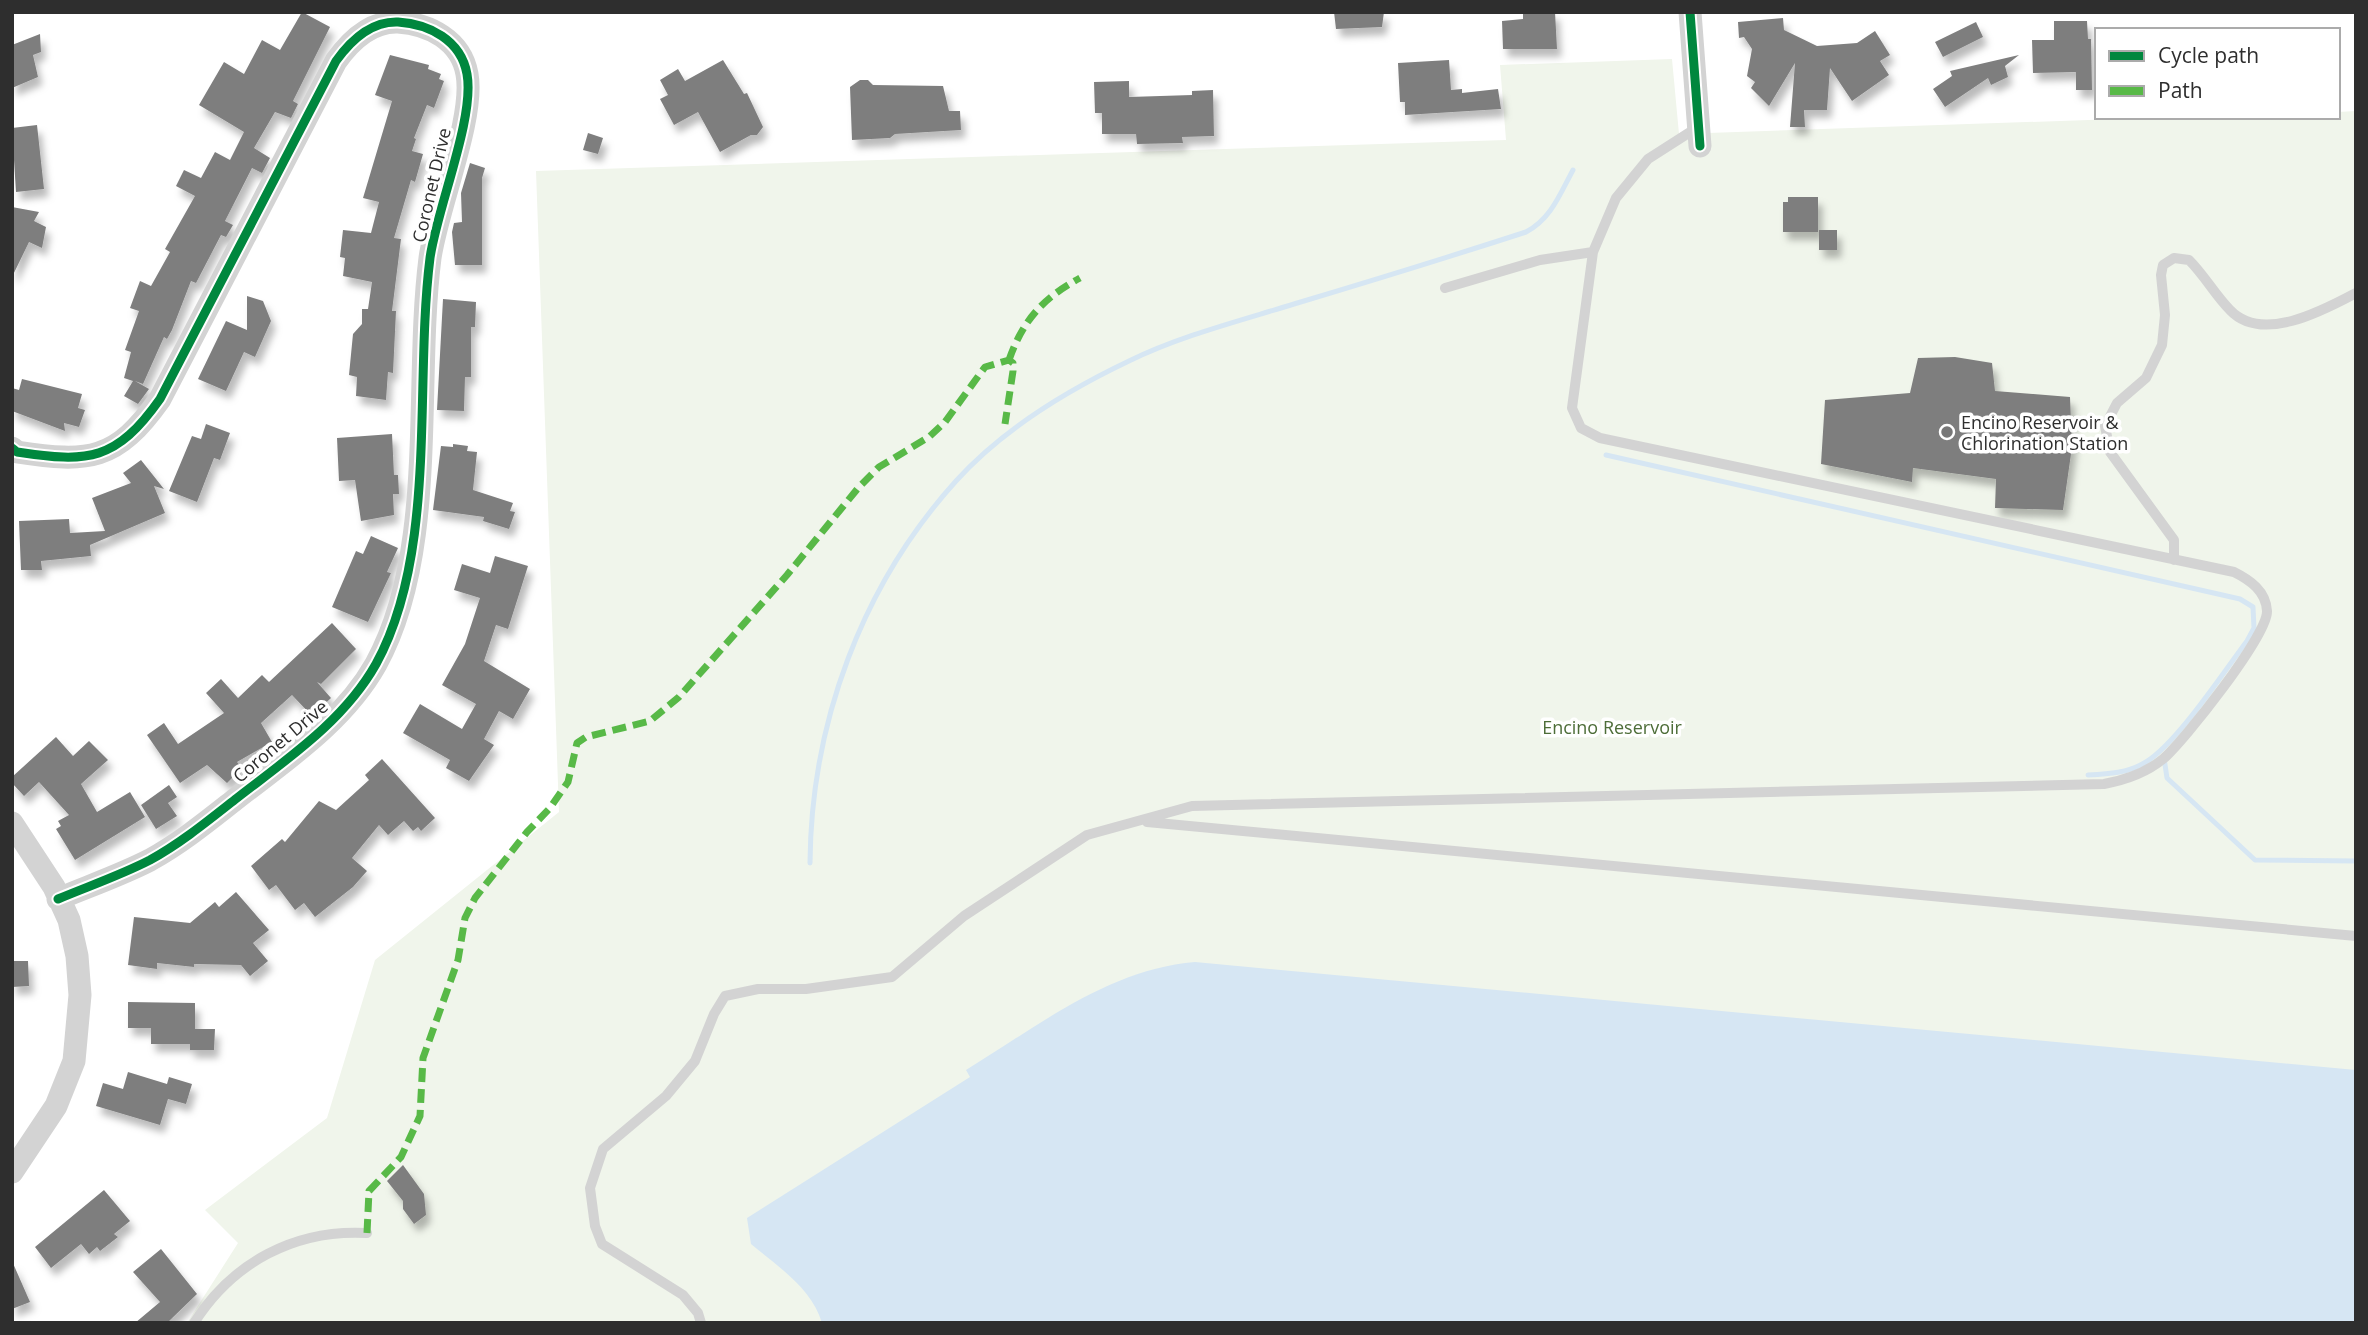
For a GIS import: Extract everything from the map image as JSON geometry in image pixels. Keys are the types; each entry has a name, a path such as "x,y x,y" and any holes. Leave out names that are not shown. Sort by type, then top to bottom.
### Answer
{"street":[{"path":"1690,12 1699,137"},
{"name":"Coronet Drive","path":"12,448 18,452 66,460 109,452 139,429 160,399 336,61 365,30 390,22 412,23 440,33 456,47 467,73 468,101 430,259 413,549 400,610 375,665 342,710 306,745 188,836 150,860 58,899"},
{"path":"12,823 54,887 69,920 77,956 80,995 74,1061 56,1106 12,1172"}],"lane":[{"path":"701,1323 698,1313 683,1295 602,1244 595,1226 590,1188 603,1149 666,1096 695,1061 714,1014 725,996 758,989 806,989 892,977 964,916 1087,835 1192,806 2123,781 2143,772 2175,746 2248,653 2265,625 2267,610 2262,594 2250,579 2234,572 1600,439 1581,428 1572,408 1593,252 1616,198 1634,173 1670,143 1699,137"},
{"path":"1446,288 1540,260 1593,252"},
{"path":"2175,560 2174,540 2109,452 2105,426 2117,403 2146,379 2162,345 2165,315 2161,275 2163,265 2174,258 2189,260 2232,312 2253,323 2281,323 2325,309 2356,293"},
{"path":"1137,821 2356,936"},
{"path":"194,1323 222,1285 252,1261 308,1237 341,1231 367,1233"}],"green space":[{"name":"Encino Reservoir","path":"1672,59 1679,134 2116,119 2340,119 2340,112 2356,111 2356,1323 187,1323 238,1243 205,1210 327,1118 375,960 559,812 536,171 1506,140 1500,65"}],"water":[{"path":"1195,962 2356,1070 2356,1323 822,1323 817,1310 802,1288 751,1244 747,1218 970,1077 966,1070 1047,1018 1133,976 1163,967"}],"building":[{"path":"302,12 330,27 293,101 298,104 291,118 275,112 254,148 270,158 262,173 252,168 225,221 233,225 226,237 221,235 196,283 191,281 172,330 167,339 164,337 143,384 135,381 149,389 138,404 124,396 133,381 124,378 131,352 125,350 139,311 130,308 140,281 151,286 170,252 165,249 195,196 176,186 184,170 201,178 215,152 230,160 244,132 199,105 224,62 244,74 262,40 280,50"},
{"path":"1334,12 1384,12 1382,27 1336,29"},
{"path":"1523,12 1555,12 1557,49 1503,49 1502,21 1523,19"},
{"path":"1783,18 1784,30 1817,46 1857,43 1875,31 1890,55 1880,61 1889,75 1852,101 1830,68 1827,110 1804,110 1805,127 1790,127 1795,63 1769,106 1751,88 1755,82 1747,76 1752,49 1744,37 1739,38 1738,22"},
{"path":"2054,21 2087,21 2088,39 2091,39 2092,90 2076,90 2076,72 2033,73 2032,40 2054,40"},
{"path":"1976,22 1983,37 1943,57 1935,42"},
{"path":"40,34 41,52 33,55 38,77 12,88 12,45"},
{"path":"390,55 429,65 428,69 441,74 439,79 444,81 434,108 427,105 414,138 416,139 412,151 423,154 415,182 411,180 394,238 401,239 392,311 396,311 393,373 388,372 386,400 356,396 357,377 349,375 353,334 362,324 362,309 368,309 372,282 343,276 345,258 340,257 343,230 371,233 379,202 363,198 392,101 375,95"},
{"path":"2019,55 2005,66 2008,77 1991,85 1988,78 1945,107 1933,89 1952,76 1950,71"},
{"path":"723,60 744,94 747,93 763,127 757,135 751,135 720,152 698,112 674,125 660,99 668,95 660,80 678,69 685,81"},
{"path":"1449,60 1451,90 1462,89 1462,93 1498,89 1501,109 1405,115 1405,102 1400,102 1398,63"},
{"path":"860,80 868,80 873,85 943,86 949,111 960,111 961,130 852,140 850,87"},
{"path":"1129,81 1129,97 1192,95 1192,91 1213,90 1214,136 1182,137 1183,143 1137,144 1136,134 1102,134 1102,113 1095,113 1094,82"},
{"path":"37,125 44,189 16,192 12,128"},
{"path":"588,133 603,138 598,154 583,150"},
{"path":"470,163 485,168 482,178 482,265 455,265 452,232 454,223 462,222 461,193"},
{"path":"1788,197 1818,197 1818,232 1783,232 1783,202 1788,202"},
{"path":"12,207 39,212 34,221 46,227 42,248 29,242 12,277"},
{"path":"1819,230 1837,230 1837,250 1819,250"},
{"path":"247,296 263,301 271,321 255,357 244,352 226,391 198,379 226,321 247,330"},
{"path":"443,299 476,302 475,327 471,327 471,377 465,377 464,411 437,410"},
{"name":"Encino Reservoir & Chlorination Station","path":"1955,357 1992,363 1995,391 2070,397 2072,447 2063,510 1995,508 1996,479 1913,468 1912,482 1821,464 1825,400 1910,393 1918,358"},
{"path":"22,379 82,394 78,408 85,410 79,427 64,423 65,431 12,411 12,388 19,390"},
{"path":"206,424 230,433 220,460 214,458 197,502 169,491 192,436 201,439"},
{"path":"392,434 394,475 398,475 399,494 393,494 394,515 361,521 355,480 339,481 337,438"},
{"path":"453,444 468,446 467,451 477,452 473,490 513,503 510,511 515,512 509,529 483,521 484,517 433,510 441,446 453,447"},
{"path":"141,460 164,489 154,486 165,513 90,545 91,556 41,561 42,570 21,570 19,521 69,519 70,533 105,531 92,498 131,483 123,473"},
{"path":"371,536 398,548 387,572 391,573 368,622 332,607 356,551 363,554"},
{"path":"495,556 528,566 508,629 496,625 484,661 530,689 513,719 499,711 484,739 494,745 469,781 446,768 450,760 403,733 420,704 462,729 476,704 442,685 465,644 480,598 454,590 462,564 490,573"},
{"path":"332,623 356,649 321,684 317,682 331,698 312,716 292,695 261,723 272,742 237,762 242,768 227,783 207,765 180,783 147,735 164,723 178,744 224,713 206,693 221,679 238,698 262,675 269,682"},
{"path":"56,737 73,756 89,741 108,760 81,784 97,812 130,792 145,817 75,860 56,829 61,826 58,821 69,815 39,782 24,796 12,783 12,777"},
{"path":"382,759 435,818 421,831 418,827 413,831 404,821 388,835 379,825 352,858 367,871 353,887 315,917 304,903 295,910 276,885 269,890 251,866 282,839 285,842 319,801 336,810 369,780 365,775"},
{"path":"169,785 177,797 168,803 177,816 156,829 141,805"},
{"path":"236,892 269,930 253,943 268,961 250,976 241,965 194,964 194,967 157,963 157,969 128,965 134,917 190,923 215,902 219,907"},
{"path":"12,961 28,961 29,986 12,987"},
{"path":"128,1002 195,1003 195,1029 215,1029 214,1050 190,1050 190,1044 151,1044 151,1028 128,1028"},
{"path":"128,1072 167,1084 169,1077 192,1084 186,1104 168,1099 160,1125 96,1106 103,1083 123,1089"},
{"path":"403,1165 424,1194 426,1215 414,1224 403,1209 403,1201 387,1181"},
{"path":"104,1190 130,1221 114,1234 118,1237 100,1251 97,1247 89,1254 81,1244 51,1268 35,1247"},
{"path":"161,1249 197,1294 167,1323 135,1323 160,1302 133,1272"},
{"path":"12,1261 30,1302 12,1309"}],"waterway":[{"path":"810,863 820,759 848,658 894,565 923,522 974,462 1015,428 1060,398 1148,352 1210,330 1526,232 1548,213 1573,170"},
{"path":"1606,455 2240,599 2253,607 2254,628 2247,641 2171,740 2146,762 2132,769 2088,775"},
{"path":"2164,758 2167,778 2255,860 2356,861"}],"marked path":[{"path":"1009,360 1021,333 1036,312 1055,294 1080,278"},
{"path":"367,1233 369,1191 401,1157 420,1116 423,1058 458,960 465,918 475,898 527,832 550,808 568,782 577,743 586,737 650,721 679,697 787,575 859,487 879,467 929,437 945,422 985,367 1009,360 1013,363 1013,371 1005,424"}],"cycle path":[{"path":"1690,12 1700,146"},
{"path":"12,448 17,452 42,455 82,456 99,453 129,435 160,399 342,53 370,28 398,22 432,30 451,43 464,62 467,74 466,114 430,258 420,466 408,571 395,619 376,664 348,704 313,738 195,831 150,860 58,899"}],"place":[{"name":"Encino Reservoir & Chlorination Station","path":"1947,432"}]}
